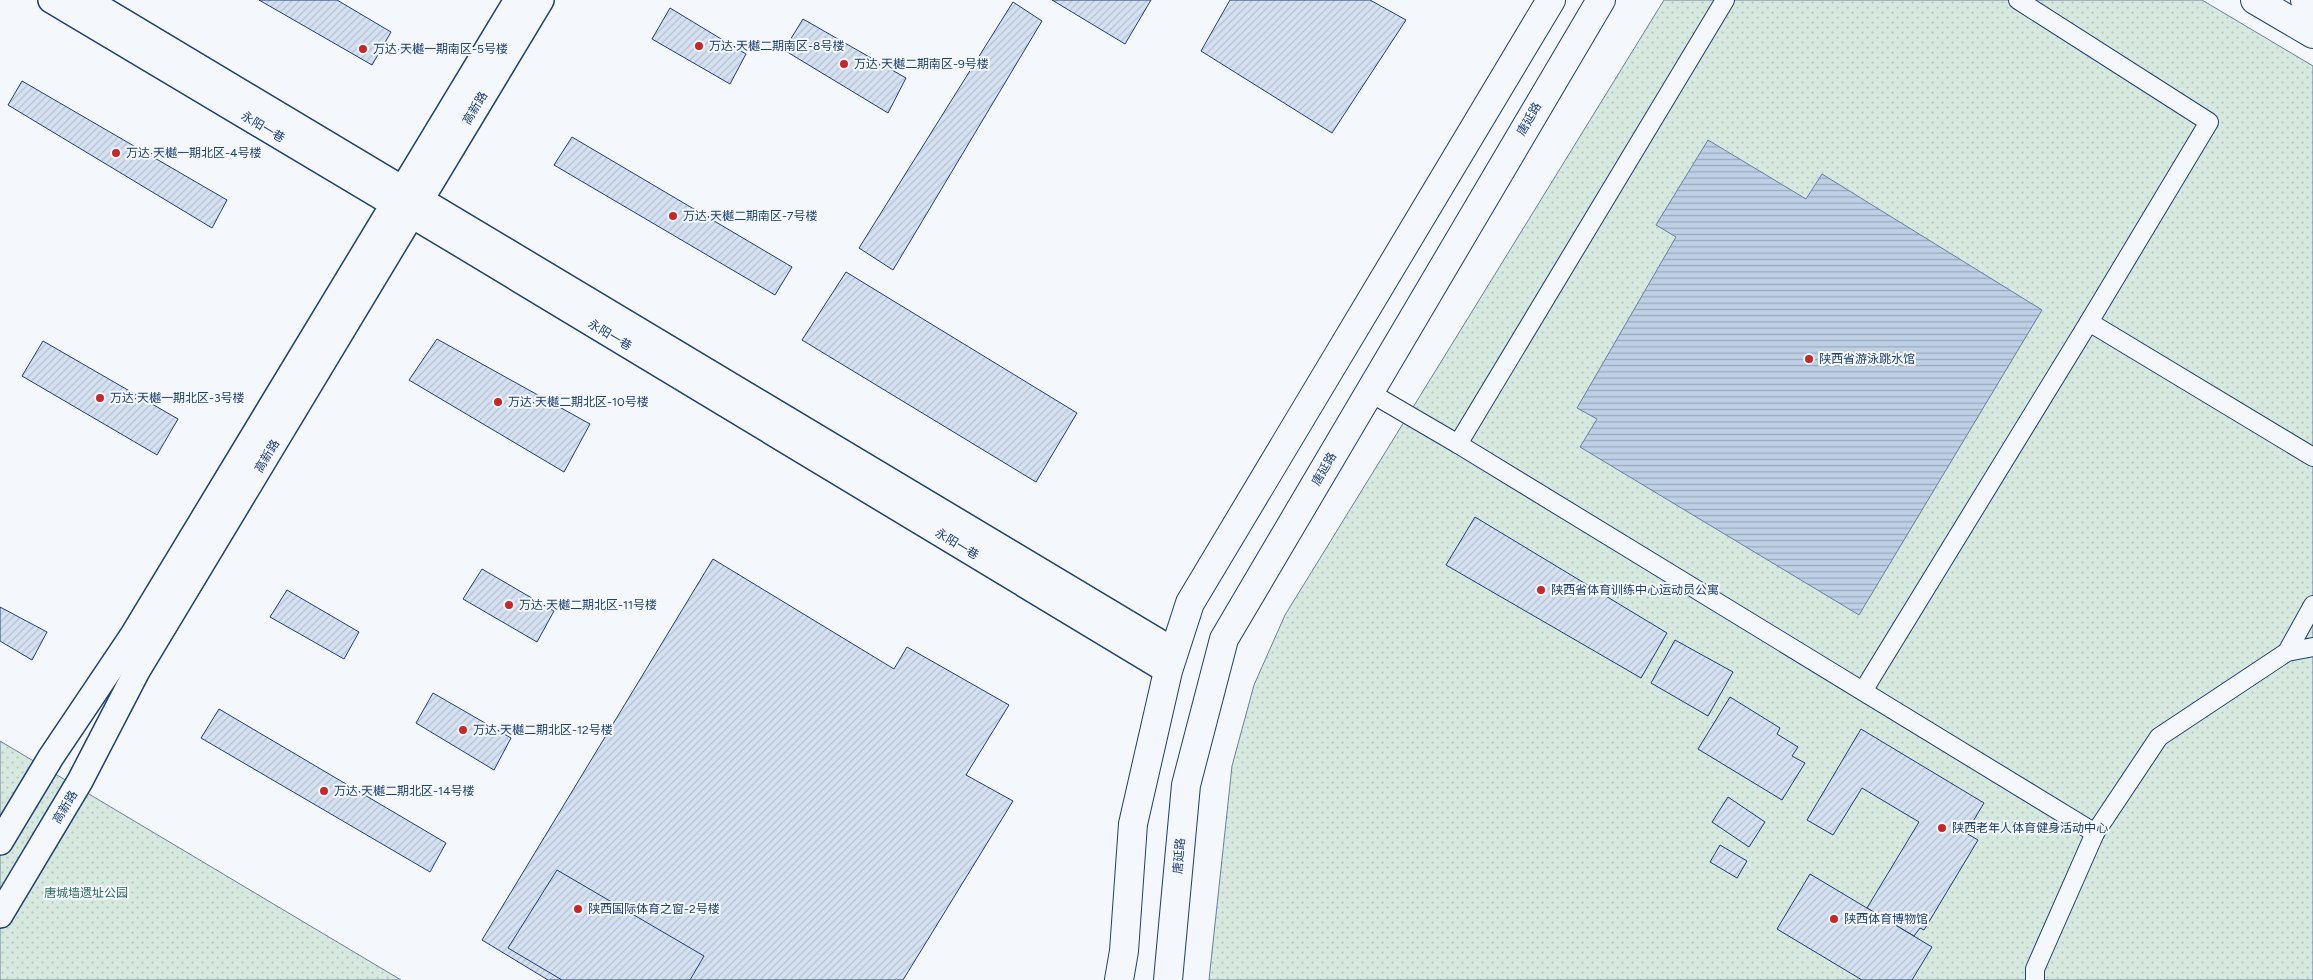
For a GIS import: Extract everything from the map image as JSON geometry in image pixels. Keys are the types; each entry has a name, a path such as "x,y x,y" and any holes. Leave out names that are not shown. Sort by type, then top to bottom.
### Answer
{"main road":[{"name":"永阳一巷","path":"51,0 407,202"},
{"name":"永阳一巷","path":"87,0 407,202 1171,661"},
{"name":"高新路","path":"0,915 80,781 137,672 407,202 517,0"},
{"name":"高新路","path":"0,842 51,757 133,635 407,202 541,0"},
{"path":"1118,980 1124,951 1133,824 1171,661 1190,602 1550,0"},
{"name":"唐延路","path":"1168,980 1186,785 1224,640 1601,0"},
{"path":"2256,0 2313,34"},
{"path":"2305,0 2313,5"}],"street":[{"path":"1458,444 1725,0"},
{"path":"1863,691 2209,122 2018,0"},
{"path":"2089,322 2313,457"},
{"path":"1369,392 1458,444 2095,833"},
{"path":"2287,652 2313,605"},
{"path":"2035,980 2034,970 2095,833 2159,737 2287,652 2313,647"}],"green space":[{"path":"1664,0 2202,0 2313,66 2313,980 1209,980 1232,766 1254,685 1285,615"},
{"name":"唐城墙遗址公园","path":"0,741 401,980 0,980"}],"water":[{"name":"陕西省游泳跳水馆","path":"1708,140 1806,199 1822,174 2042,310 1859,615 1580,447 1597,419 1577,408 1676,237 1656,225"}],"building":[{"name":"万达·天樾一期南区-5号楼","path":"259,0 337,0 391,32 372,65"},
{"path":"1052,0 1151,0 1125,44"},
{"path":"1230,0 1370,0 1406,20 1332,133 1201,51"},
{"path":"1013,2 1042,21 893,270 859,248"},
{"name":"万达·天樾二期南区-8号楼","path":"670,8 746,54 730,84 652,39"},
{"name":"万达·天樾二期南区-9号楼","path":"803,19 906,78 888,113 784,50"},
{"name":"万达·天樾一期北区-4号楼","path":"22,81 227,200 212,228 8,105"},
{"name":"万达·天樾二期南区-7号楼","path":"572,137 792,267 775,295 554,165"},
{"path":"846,272 1077,413 1036,482 802,340"},
{"name":"万达·天樾二期北区-10号楼","path":"437,339 590,424 564,472 409,380"},
{"name":"万达·天樾一期北区-3号楼","path":"43,341 178,419 157,455 22,376"},
{"name":"陕西省体育训练中心运动员公寓","path":"1475,517 1667,633 1641,678 1446,565"},
{"path":"713,559 894,669 907,647 1009,705 966,775 1013,801 903,980 548,980 482,940"},
{"name":"万达·天樾二期北区-11号楼","path":"482,569 554,611 537,642 463,599"},
{"path":"287,590 359,632 344,659 270,617"},
{"path":"0,607 47,632 32,660 0,641"},
{"path":"1675,640 1733,672 1708,716 1651,683"},
{"name":"万达·天樾二期北区-12号楼","path":"433,693 511,738 494,770 416,723"},
{"path":"1730,697 1780,728 1777,734 1798,747 1792,756 1805,763 1782,800 1698,749"},
{"name":"万达·天樾二期北区-14号楼","path":"219,709 446,843 430,872 201,738"},
{"name":"陕西老年人体育健身活动中心","path":"1861,729 1984,803 1966,833 1978,840 1924,930 1920,928 1914,936 1867,908 1919,822 1862,788 1833,835 1807,820"},
{"path":"1728,797 1765,822 1749,847 1712,822"},
{"path":"1720,845 1747,861 1737,878 1710,862"},
{"name":"陕西国际体育之窗-2号楼","path":"557,870 704,956 690,980 562,980 508,948"},
{"name":"陕西体育博物馆","path":"1810,874 1932,947 1912,980 1862,980 1777,929"}],"place":[{"name":"万达·天樾二期南区-8号楼","path":"699,46"},
{"name":"万达·天樾一期南区-5号楼","path":"363,49"},
{"name":"万达·天樾二期南区-9号楼","path":"844,64"},
{"name":"万达·天樾一期北区-4号楼","path":"116,153"},
{"name":"万达·天樾二期南区-7号楼","path":"673,216"},
{"name":"陕西省游泳跳水馆","path":"1809,359"},
{"name":"万达·天樾一期北区-3号楼","path":"100,398"},
{"name":"万达·天樾二期北区-10号楼","path":"498,402"},
{"name":"陕西省体育训练中心运动员公寓","path":"1541,590"},
{"name":"万达·天樾二期北区-11号楼","path":"509,605"},
{"name":"万达·天樾二期北区-12号楼","path":"463,730"},
{"name":"万达·天樾二期北区-14号楼","path":"324,791"},
{"name":"陕西老年人体育健身活动中心","path":"1942,828"},
{"name":"陕西国际体育之窗-2号楼","path":"578,909"},
{"name":"陕西体育博物馆","path":"1834,919"}]}
